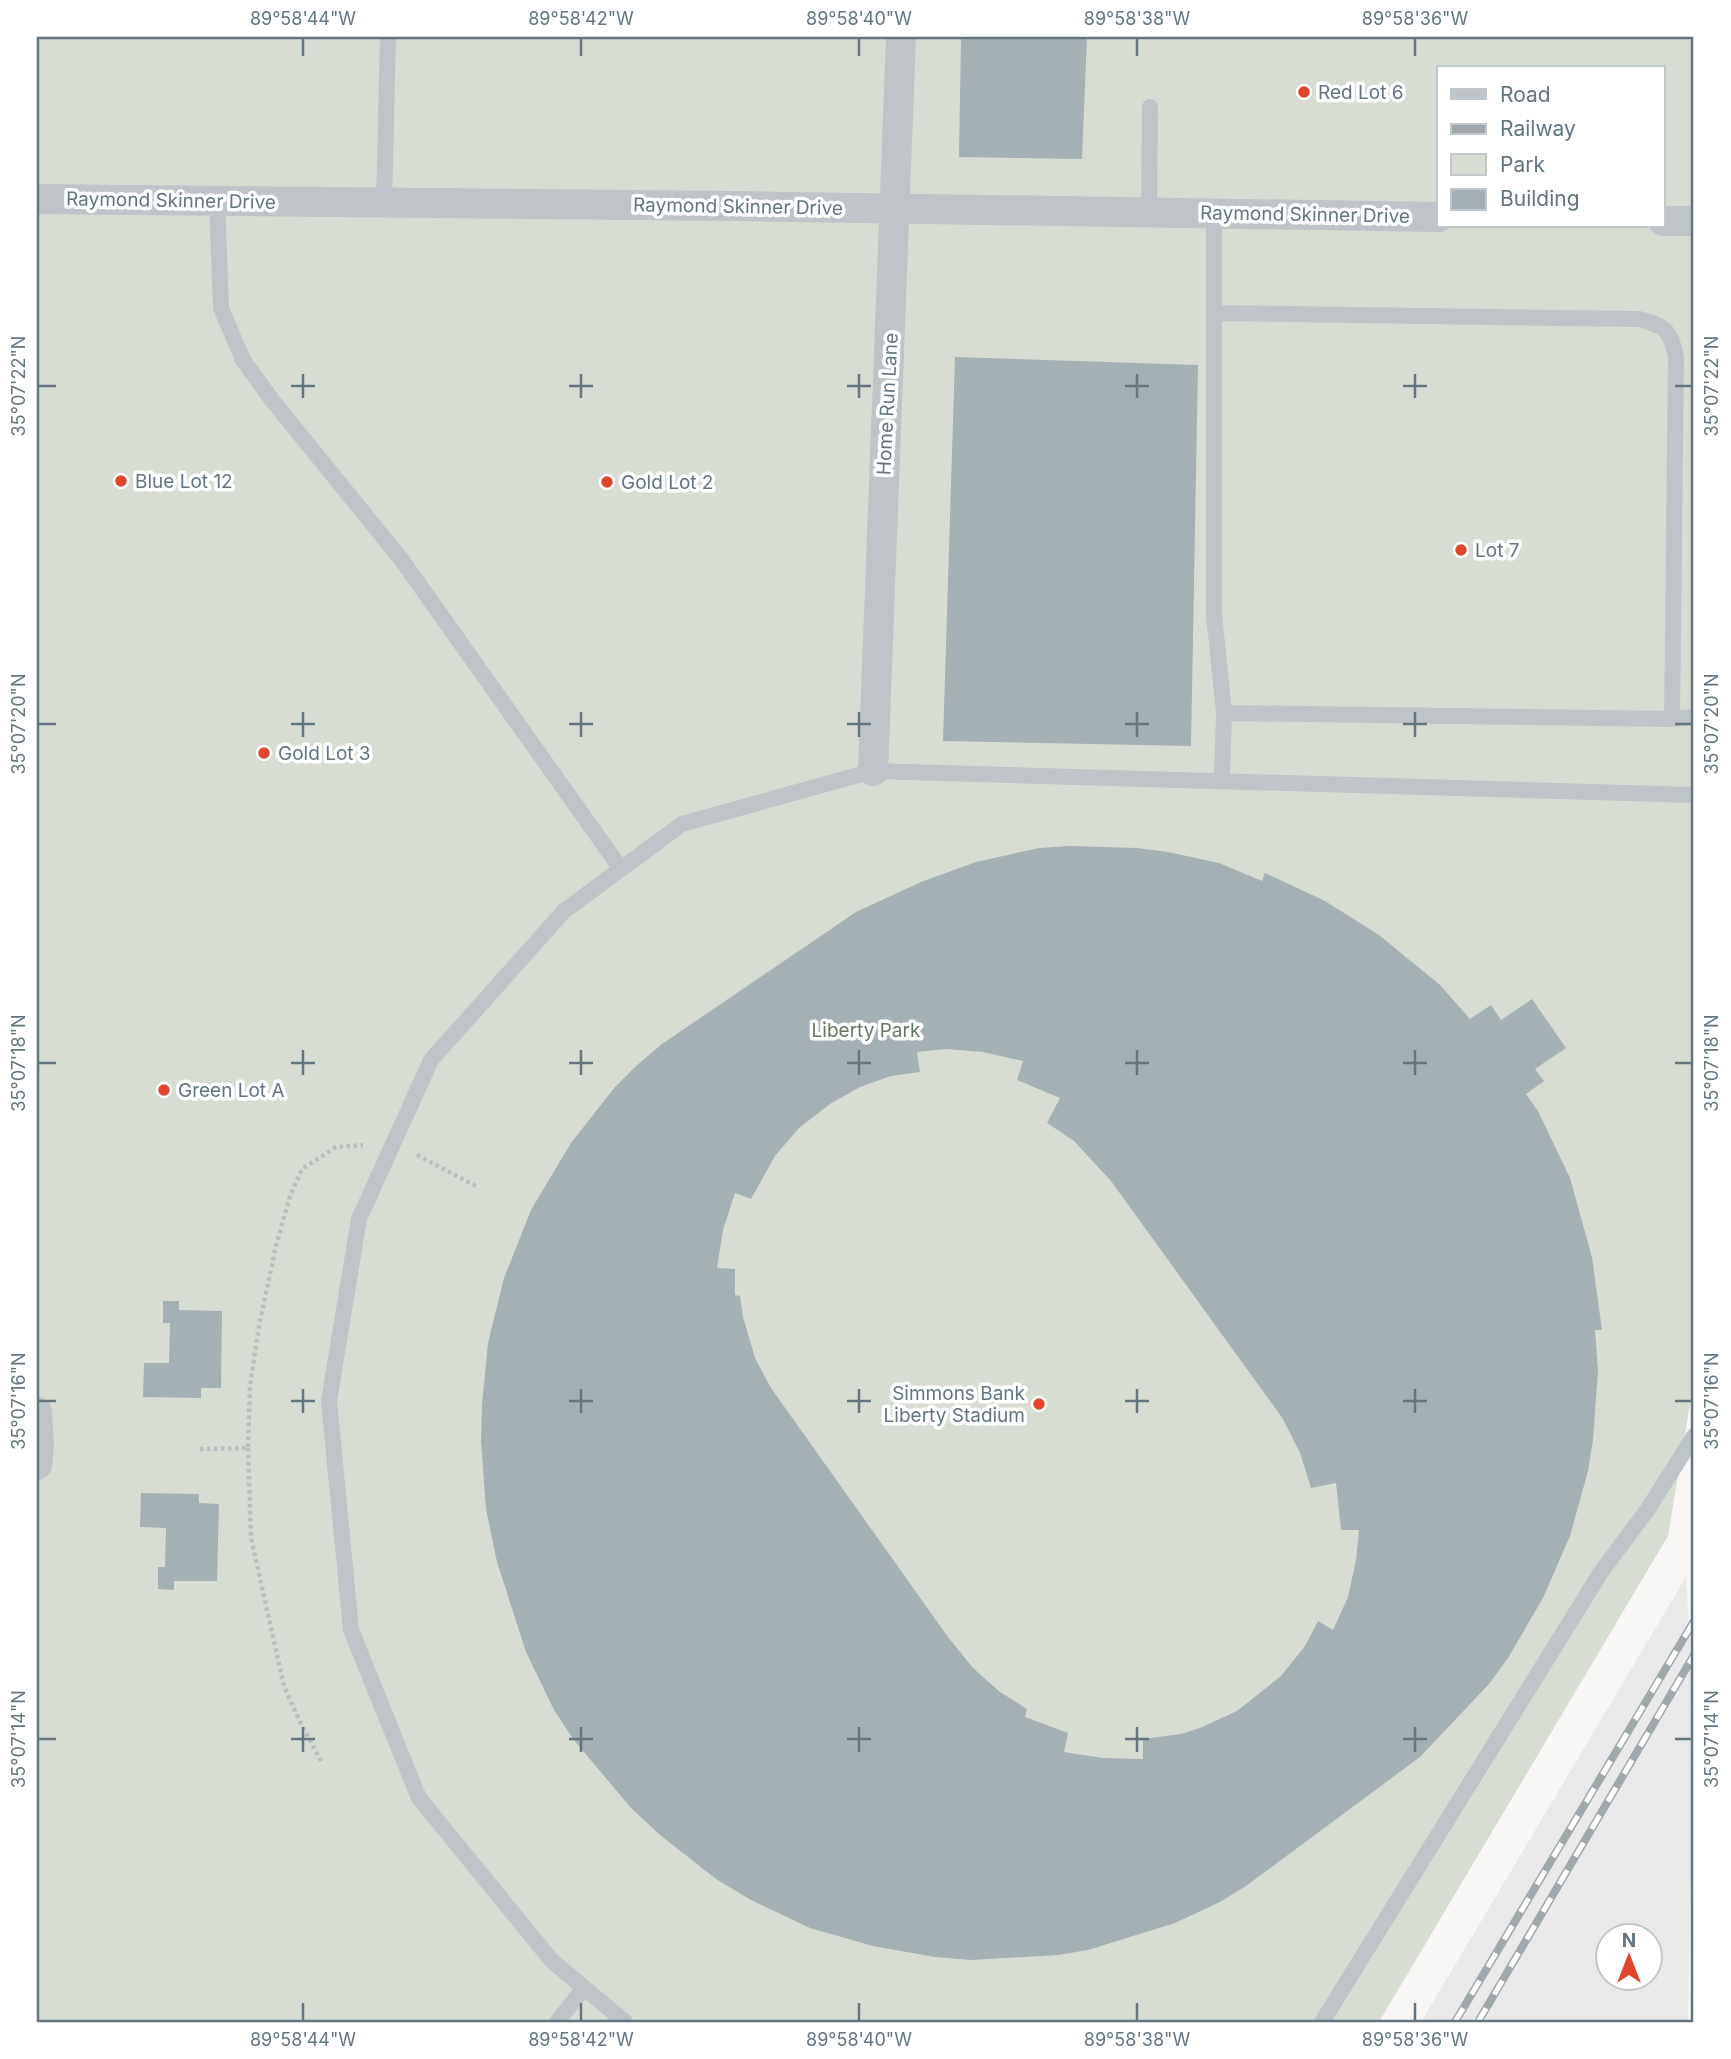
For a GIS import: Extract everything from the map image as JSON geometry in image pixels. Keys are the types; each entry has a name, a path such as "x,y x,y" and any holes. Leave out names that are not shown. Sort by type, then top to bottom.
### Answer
{"street":[{"name":"Home Run Lane","path":"873,771 901,37"},
{"name":"Raymond Skinner Drive","path":"37,199 1437,217"},
{"path":"1664,221 1694,221"},
{"path":"37,1412 37,1465"}],"lane":[{"path":"384,202 388,37"},
{"path":"1149,212 1150,107"},
{"path":"217,200 221,309 243,360 272,400 401,559 621,869"},
{"path":"1214,213 1214,614 1224,713 1222,781"},
{"path":"1214,313 1639,319 1660,324 1671,337 1676,357 1672,719"},
{"path":"1224,713 1672,719 1694,717"},
{"path":"625,2022 552,1961 419,1798 351,1629 329,1401 359,1219 431,1060 564,911 681,824 873,771 1694,795"},
{"path":"1322,2022 1601,1572 1648,1509 1694,1436"},
{"path":"557,2022 584,1988"}],"path":[{"path":"321,1761 284,1686 251,1538 248,1448 250,1386 259,1326 276,1246 290,1196 302,1169 336,1147 394,1142 478,1187"},
{"path":"200,1449 248,1448"}],"shaded area":[{"path":"1686,1577 1694,1712 1688,2022 1421,2022"}],"green space":[{"name":"Liberty Park","path":"37,37 1694,37 1694,1380 1668,1536 1379,2022 37,2022"}],"building":[{"path":"961,37 1087,37 1082,159 959,157"},
{"path":"955,357 1198,365 1191,746 943,741"},
{"name":"Simmons Bank Liberty Stadium","path":"1039,848 1137,848 1219,863 1262,881 1265,873 1325,901 1379,935 1440,985 1470,1019 1491,1005 1501,1020 1532,999 1566,1048 1535,1069 1544,1081 1526,1094 1538,1111 1570,1178 1592,1257 1602,1330 1595,1330 1598,1371 1593,1440 1588,1471 1570,1536 1543,1598 1508,1658 1489,1684 1420,1757 1246,1886 1220,1902 1175,1923 1088,1950 1058,1955 971,1960 935,1957 873,1946 810,1928 751,1900 716,1879 660,1835 631,1808 573,1739 554,1710 526,1652 497,1562 486,1509 481,1441 482,1405 488,1343 504,1278 531,1210 571,1143 615,1087 636,1066 662,1044 856,912 921,882 976,862","holes":["946,1049 983,1052 1023,1061 1017,1080 1060,1098 1047,1123 1074,1141 1111,1181 1283,1419 1300,1453 1311,1488 1336,1483 1341,1530 1359,1530 1348,1597 1333,1630 1318,1621 1305,1646 1281,1676 1237,1711 1181,1734 1143,1739 1143,1759 1103,1758 1064,1752 1068,1733 1025,1717 1027,1709 1000,1692 973,1668 948,1637 771,1388 755,1358 740,1296 735,1295 735,1269 717,1268 723,1230 735,1193 751,1199 775,1156 799,1128 830,1104 860,1087 891,1076 920,1072 917,1052"]},
{"path":"163,1301 179,1301 179,1310 222,1311 221,1388 201,1388 201,1398 143,1397 144,1363 169,1363 170,1323 163,1323"},
{"path":"141,1493 199,1494 199,1503 219,1504 217,1581 174,1581 174,1590 158,1589 158,1567 165,1567 166,1528 140,1527"}],"railway":[{"path":"1455,2022 1694,1621"},
{"path":"1478,2022 1694,1655"}],"place":[{"name":"Red Lot 6","path":"1304,92"},
{"name":"Blue Lot 12","path":"121,481"},
{"name":"Gold Lot 2","path":"607,482"},
{"name":"Lot 7","path":"1461,550"},
{"name":"Gold Lot 3","path":"264,753"},
{"name":"Green Lot A","path":"164,1090"},
{"name":"Simmons Bank Liberty Stadium","path":"1039,1404"}]}
